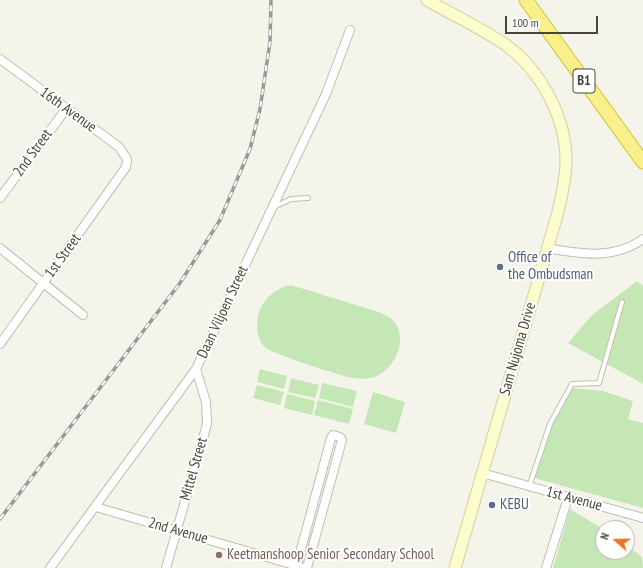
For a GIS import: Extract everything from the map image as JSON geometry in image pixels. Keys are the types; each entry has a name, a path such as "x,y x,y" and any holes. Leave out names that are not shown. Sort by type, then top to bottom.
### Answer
{"highway":[{"name":"B1","path":"526,0 643,162"}],"main road":[{"name":"Sam Nujoma Drive","path":"427,0 489,34 507,46 523,60 538,77 550,98 558,118 566,159 562,195 455,568"}],"street":[{"name":"Daan Viljoen Street","path":"50,568 196,369 326,94 350,30"},
{"name":"16th Avenue","path":"0,59 119,147 127,159 126,167"},
{"name":"2nd Street","path":"0,198 66,109"},
{"name":"1st Street","path":"0,344 126,167"},
{"path":"547,248 578,253 601,254 620,251 643,239"},
{"path":"0,248 83,315"},
{"name":"Mittel Street","path":"166,568 207,424 206,402 196,369"},
{"path":"296,567 330,438 334,435 340,437 342,440 306,568"},
{"name":"1st Avenue","path":"482,473 643,518"},
{"path":"546,568 568,498"},
{"name":"2nd Avenue","path":"96,507 296,567 306,568"}],"lane":[{"path":"271,210 280,203 291,199 308,198"},
{"path":"529,487 550,424 572,384 599,383 622,302"}],"green space":[{"path":"637,281 643,286 643,384 568,343 592,315"},
{"path":"291,285 382,313 392,319 396,324 400,340 396,357 391,364 379,375 362,379 335,373 281,355 266,348 259,338 257,329 257,321 262,305 274,292"},
{"path":"260,369 287,376 284,389 257,382"},
{"path":"291,378 319,385 315,398 288,392"},
{"path":"322,383 357,391 353,407 319,398"},
{"path":"257,385 284,392 280,405 253,398"},
{"path":"573,388 603,391 633,401 628,419 643,423 643,508 534,478 554,421"},
{"path":"373,392 405,402 396,433 364,424"},
{"path":"287,394 315,401 312,415 284,408"},
{"path":"318,400 353,409 349,424 314,415"},
{"path":"570,509 595,524 595,560 635,560 635,551 642,557 643,568 553,568"}],"railway":[{"path":"0,519 180,283 220,220 250,149 260,109 270,42 271,0"}],"place":[{"name":"Office of the Ombudsman","path":"500,267"},
{"name":"KEBU","path":"492,505"},
{"name":"Keetmanshoop Senior Secondary School","path":"219,555"}]}
